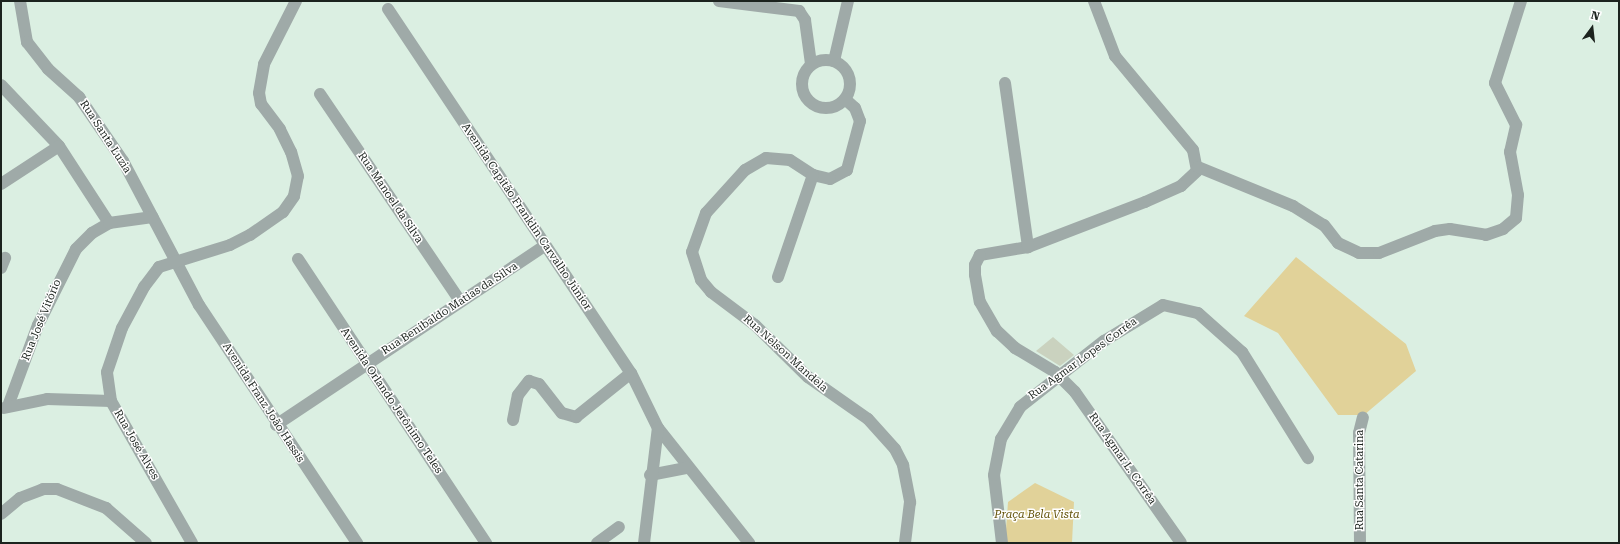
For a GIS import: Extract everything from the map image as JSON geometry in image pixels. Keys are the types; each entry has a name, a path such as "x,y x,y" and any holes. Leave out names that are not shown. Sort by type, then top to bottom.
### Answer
{"street":[{"name":"Rua Santa Luzia","path":"20,1 27,42 48,69 84,103 122,161 153,217 173,260"},
{"name":"Rua José Alves","path":"192,543 111,401 107,372 122,328 151,276 173,260 230,245 250,235 283,212 294,196 298,176 291,152 280,129 261,104 259,93 264,64 296,1"},
{"path":"719,1 799,11 806,20 811,64 801,82 808,100 826,108 844,99 849,78 834,61"},
{"path":"834,61 848,1"},
{"path":"1094,1 1115,56 1193,150 1198,167"},
{"path":"1198,167 1293,206 1324,225 1338,244 1359,253 1379,253 1434,231 1450,229 1486,236 1503,229 1516,218 1518,195 1510,152 1516,125 1495,83 1521,1"},
{"name":"Avenida Capitão Franklin Carvalho Júnior","path":"388,10 544,246 631,373 658,428 687,468 749,543"},
{"path":"811,64 834,61"},
{"path":"1005,83 1028,247 1173,191 1184,184 1198,167"},
{"path":"1,85 59,146 110,223"},
{"name":"Rua Manoel da Silva","path":"320,94 460,301"},
{"name":"Rua Nelson Mandela","path":"844,99 855,108 860,121 847,170 835,179 813,175 779,156 766,158 745,170 706,213 694,240 693,261 711,292 756,325 808,377 868,419 895,449 903,465 910,502 905,543"},
{"path":"1,184 59,146"},
{"path":"778,277 813,175"},
{"name":"Rua José Vitório","path":"4,408 58,279 84,239 110,223 153,217"},
{"name":"Rua Benibaldo Matias da Silva","path":"276,425 365,363 460,301 497,281 544,246"},
{"name":"Rua Agmar L. Corrêa","path":"1028,247 994,251 977,259 975,275 980,302 1005,340 1060,376 1083,403 1181,543"},
{"name":"Avenida Orlando Jerônimo Teles","path":"298,259 365,363 486,543"},
{"name":"Avenida Franz João Hassis","path":"173,260 276,425 357,543"},
{"name":"Rua Agmar Lopes Corrêa","path":"1002,543 994,475 1002,439 1020,407 1141,316 1164,305 1186,308 1198,313 1242,352 1308,458"},
{"path":"513,420 518,395 529,381 539,384 562,413 576,417 631,373"},
{"path":"4,408 47,399 111,401"},
{"name":"Rua Santa Catarina","path":"1360,543 1359,433 1363,417"},
{"path":"644,543 650,475 658,428"},
{"path":"650,475 687,468"},
{"path":"1,514 20,498 43,489 57,489 106,508 146,543"},
{"path":"597,543 619,527"}],"green space":[{"path":"1296,257 1406,344 1416,371 1364,415 1338,415 1278,333 1244,316"},
{"name":"Praça Bela Vista","path":"1035,483 1074,502 1072,543 1005,543 1008,502"}],"building":[{"path":"1053,337 1074,355 1060,366 1036,351"}]}
